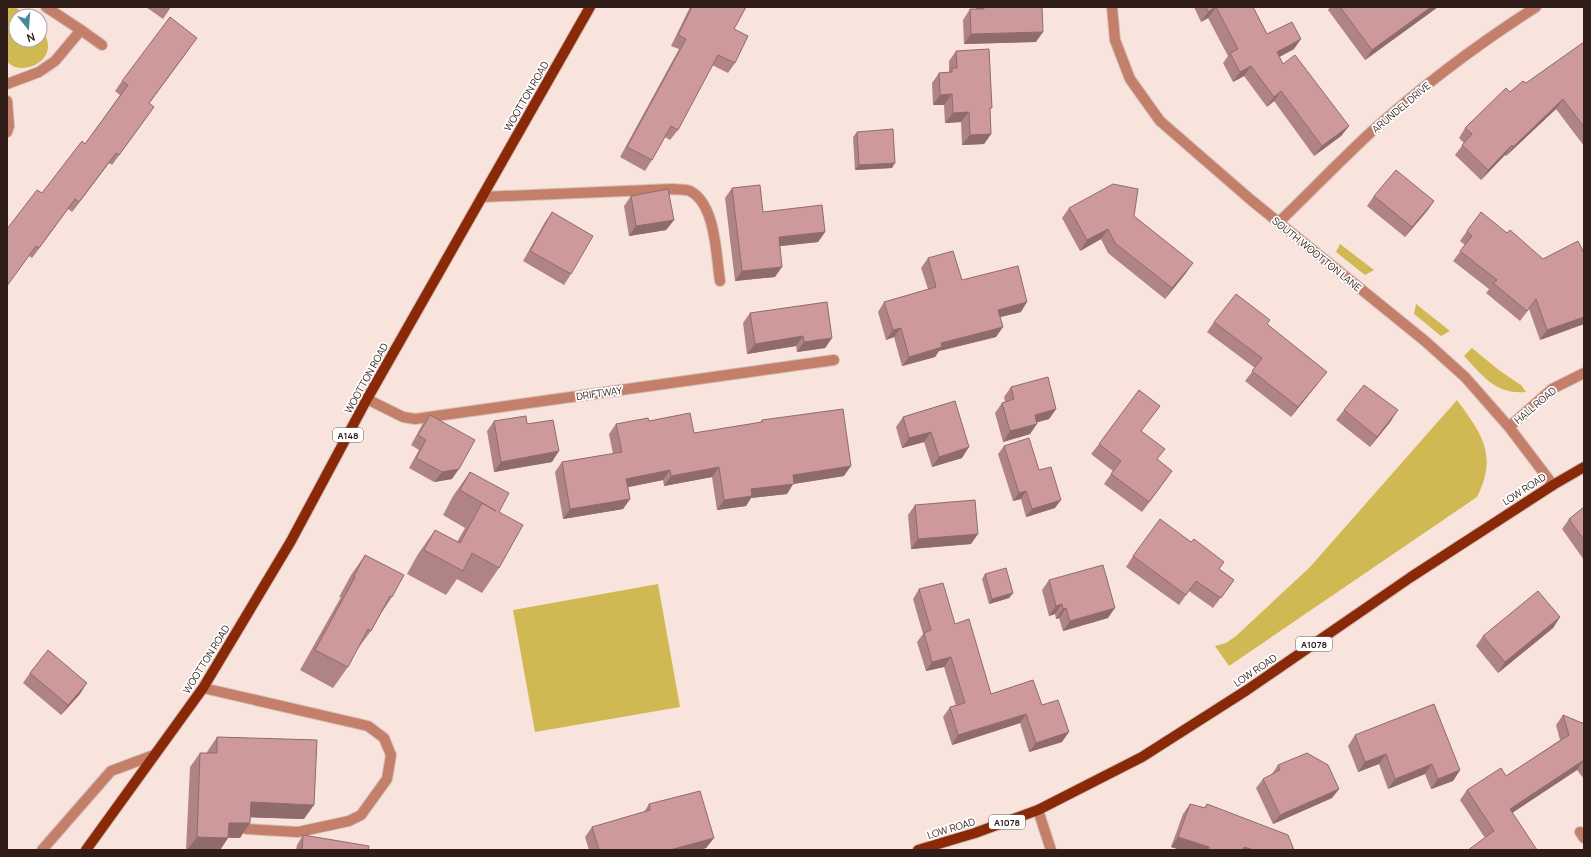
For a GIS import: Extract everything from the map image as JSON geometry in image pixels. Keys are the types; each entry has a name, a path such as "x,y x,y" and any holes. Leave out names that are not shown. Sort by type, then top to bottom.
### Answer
{"main road":[{"name":"WOOTTON ROAD","path":"86,850 203,688 290,542 367,400 590,7"},
{"name":"LOW ROAD","path":"918,850 975,833 1038,810 1142,758 1247,690 1411,577 1553,485 1584,467"}],"street":[{"path":"46,7 102,45"},
{"name":"SOUTH WOOTTON LANE","path":"1112,7 1115,40 1130,79 1160,121 1251,200 1430,346 1465,377 1509,428 1553,485"},
{"name":"ARUNDEL DRIVE","path":"1279,222 1370,133 1431,82 1505,27 1536,7"},
{"path":"7,84 39,72 55,61 81,30"},
{"path":"7,101 9,126 7,132"},
{"path":"482,197 672,189 689,190 698,197 710,216 720,282"},
{"name":"DRIFTWAY","path":"367,400 403,417 415,419 834,360"},
{"name":"HALL ROAD","path":"1509,428 1552,388 1584,373"},
{"path":"203,688 368,726 384,738 391,755 387,779 361,815 349,821 298,832 247,829"},
{"path":"42,850 111,771 154,755"},
{"path":"1038,810 1050,850"}],"shaded area":[{"path":"7,7 15,7 16,8 8,8 8,48 48,48 45,57 37,64 32,66 20,68 14,67 7,62"},
{"path":"1340,244 1374,270 1365,275 1336,252"},
{"path":"1416,304 1450,331 1441,336 1414,314"},
{"path":"1472,348 1500,371 1521,385 1526,392 1506,390 1491,383 1464,356"},
{"path":"1457,400 1474,424 1484,446 1486,469 1477,497 1229,666 1215,646 1226,643 1236,636 1310,567"},
{"path":"658,584 680,707 535,732 513,610"}],"building":[{"path":"692,7 746,7 734,29 748,36 735,63 718,55 678,130 671,126 652,160 627,147 686,39 678,35"},
{"path":"984,7 1042,7 1043,32 971,34 970,9 984,9"},
{"path":"1206,7 1216,7 1208,12"},
{"path":"1216,7 1253,7 1267,34 1292,22 1301,39 1277,52 1283,64 1295,55 1349,126 1322,146 1281,91 1274,97 1251,66 1240,72 1230,53 1238,49"},
{"path":"1340,7 1431,7 1372,50"},
{"path":"170,17 197,38 149,103 154,107 119,155 116,153 79,202 75,199 39,248 36,246 7,286 7,229 37,190 42,193 82,141 85,144 128,85 122,81"},
{"path":"1584,42 1584,127 1563,99 1513,147 1512,145 1488,170 1462,145 1472,134 1465,128 1506,88 1510,92 1523,81 1526,83"},
{"path":"989,49 992,108 990,108 991,134 970,135 969,112 953,113 952,94 940,95 939,73 952,72 952,68 957,68 956,51"},
{"path":"893,129 895,163 859,165 857,132"},
{"path":"1396,170 1434,201 1412,227 1374,196"},
{"path":"1113,184 1138,189 1134,216 1193,263 1172,288 1115,243 1108,229 1087,240 1069,208"},
{"path":"760,185 763,212 822,205 825,232 779,237 782,267 742,271 732,188"},
{"path":"668,189 674,220 636,226 631,196"},
{"path":"552,212 593,236 571,274 530,251"},
{"path":"1481,212 1507,233 1510,230 1543,259 1578,241 1584,253 1584,317 1547,330 1536,299 1527,311 1493,283 1497,280 1460,251 1472,236 1467,231"},
{"path":"953,251 962,280 1018,266 1027,302 998,310 1003,327 941,343 942,347 909,357 901,328 893,330 884,302 936,287 928,258"},
{"path":"1236,294 1270,320 1267,324 1327,372 1298,407 1252,371 1262,358 1214,322"},
{"path":"827,302 832,338 804,342 803,336 755,344 750,313"},
{"path":"1048,377 1056,409 1035,415 1037,424 1010,431 1002,403 1014,399 1011,387"},
{"path":"1364,385 1398,410 1377,437 1344,410"},
{"path":"1139,390 1160,406 1141,431 1165,449 1157,459 1172,471 1149,502 1111,474 1121,461 1099,444"},
{"path":"955,401 969,447 939,457 931,432 909,438 903,417"},
{"path":"843,409 851,466 793,475 794,484 751,489 752,496 724,500 719,467 671,476 670,470 626,479 630,499 570,509 562,462 622,452 616,424 648,418 649,421 690,413 694,433 762,422 762,420"},
{"path":"430,415 475,440 459,469 442,472 416,458 426,440 418,435"},
{"path":"526,416 527,424 553,420 559,451 501,462 494,421"},
{"path":"1029,438 1039,470 1051,467 1061,500 1032,509 1026,491 1019,493 1004,446"},
{"path":"470,472 509,493 499,512 523,525 499,568 472,553 463,571 424,550 435,530 460,543 482,503 496,511 460,490"},
{"path":"975,500 978,534 918,539 915,505"},
{"path":"1584,507 1584,540 1569,519"},
{"path":"1160,519 1191,542 1194,539 1224,562 1219,569 1234,580 1221,598 1196,581 1186,595 1133,556"},
{"path":"365,555 404,575 392,597 390,596 371,631 368,629 348,667 315,650 355,577 354,576"},
{"path":"1103,565 1115,608 1070,621 1066,608 1063,609 1062,604 1056,606 1049,580"},
{"path":"1006,568 1013,593 992,599 985,574"},
{"path":"943,583 955,624 969,619 991,694 1033,680 1042,705 1058,700 1069,732 1036,743 1026,714 958,735 950,707 965,703 951,657 932,662 924,633 931,630 919,589"},
{"path":"1538,591 1560,617 1505,662 1483,636"},
{"path":"48,650 87,683 68,705 30,673"},
{"path":"1434,704 1460,770 1438,779 1432,764 1395,779 1386,754 1365,762 1355,735"},
{"path":"1563,715 1582,723 1584,722 1584,760 1510,809 1537,850 1468,850 1494,831 1467,790 1501,768 1506,776 1569,735"},
{"path":"217,737 317,740 314,805 251,802 250,823 229,823 228,838 197,837 200,753 217,753"},
{"path":"1307,753 1328,765 1339,789 1280,815 1263,779 1280,770 1278,765"},
{"path":"700,791 714,838 670,850 599,850 592,827 650,810 649,804"},
{"path":"1190,804 1205,808 1207,804 1288,835 1294,850 1254,850 1244,847 1243,850 1209,850 1209,847 1178,837"},
{"path":"303,835 369,846 368,850 302,850"}]}
